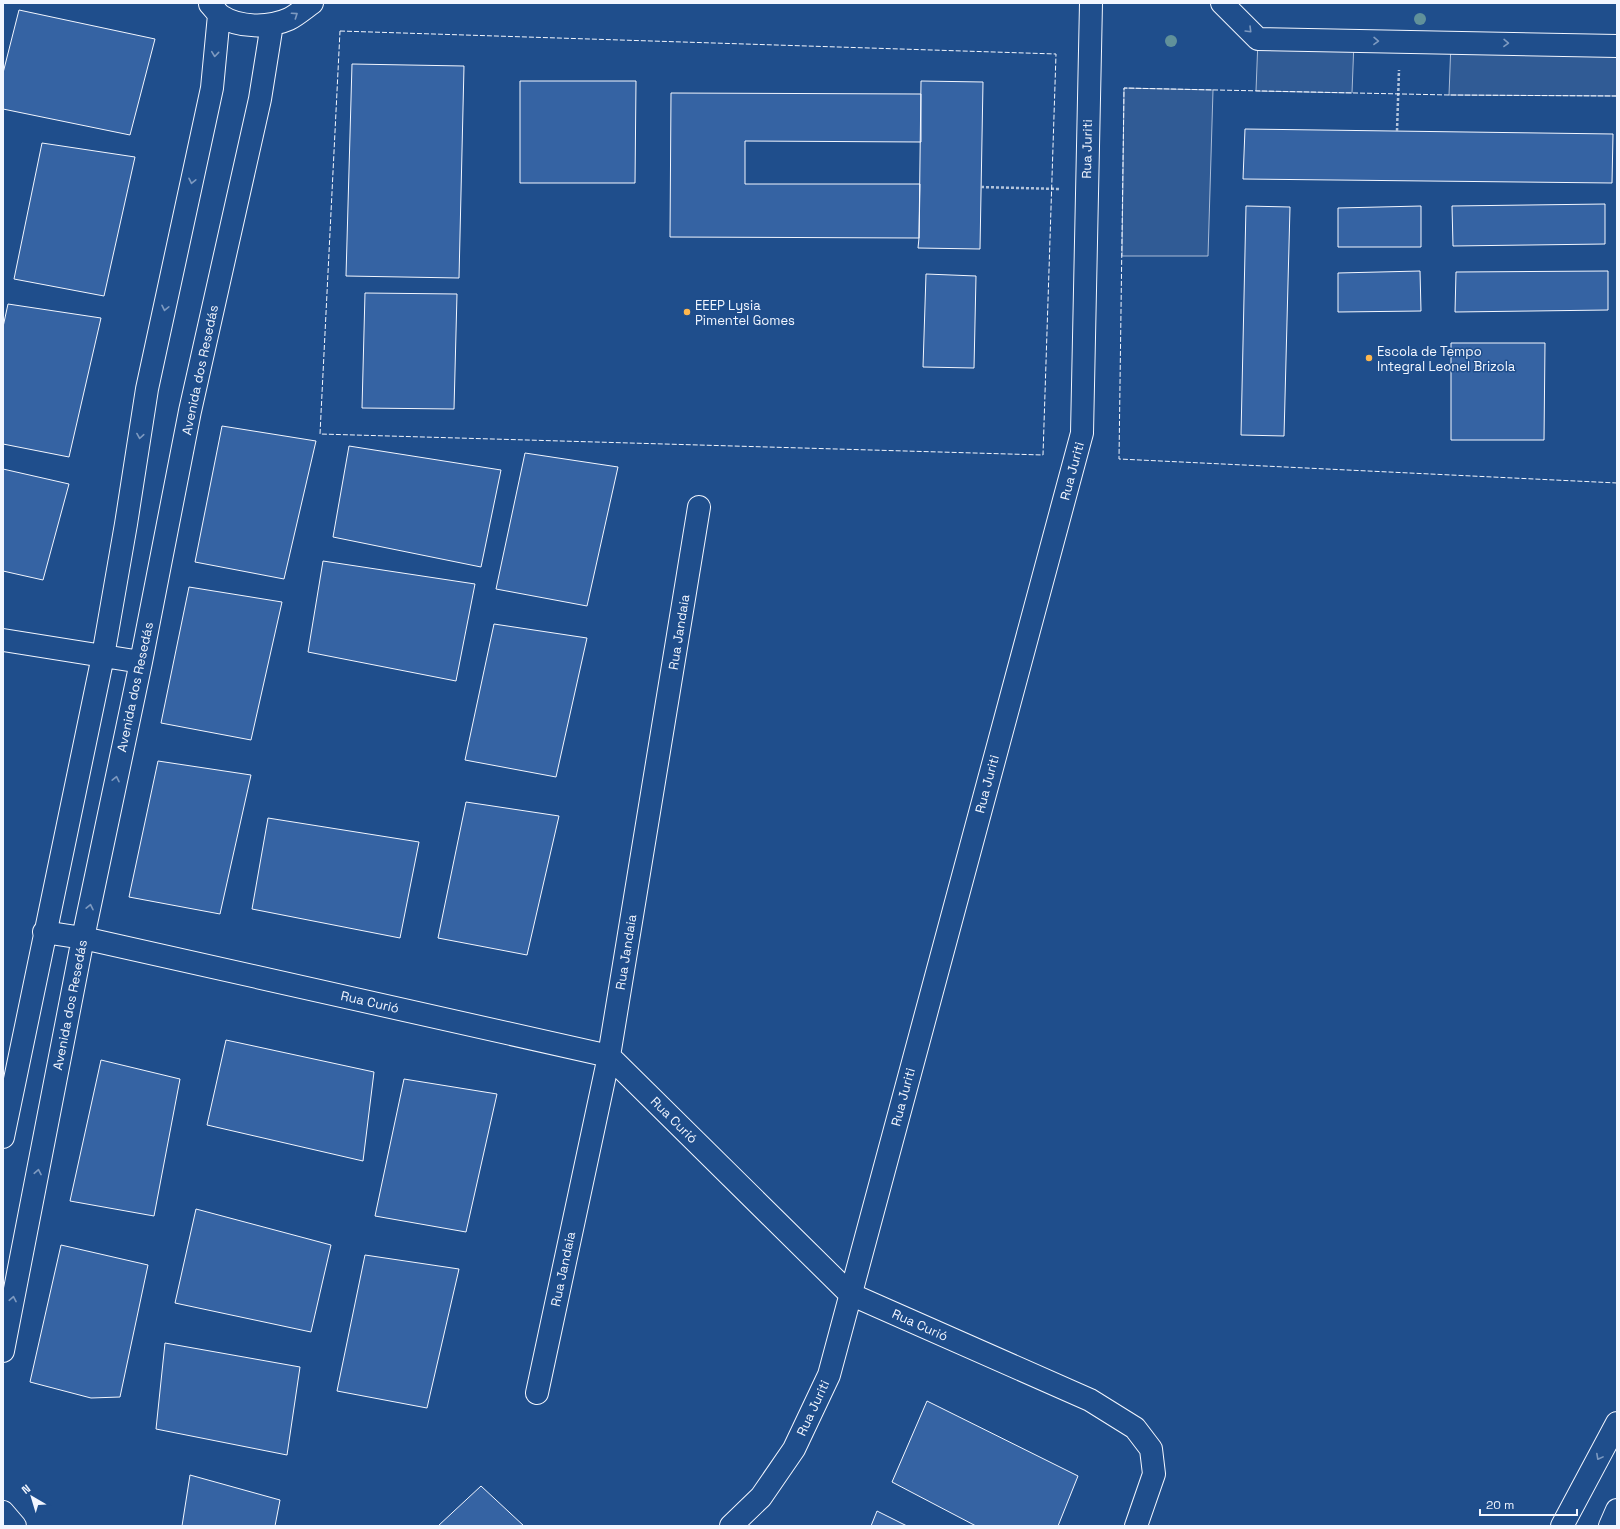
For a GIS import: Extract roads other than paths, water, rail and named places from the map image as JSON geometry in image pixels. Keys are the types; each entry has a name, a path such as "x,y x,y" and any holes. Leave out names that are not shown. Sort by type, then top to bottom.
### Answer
{"street":[{"path":"214,9 231,22 248,26 272,24 289,19 312,3"},
{"name":"Rua Juriti","path":"731,1526 761,1497 794,1448 829,1375 1082,433 1091,3"},
{"path":"1222,3 1258,39 1617,46"},
{"path":"3,1137 44,932 103,656 126,524 147,389 212,88 214,9"},
{"name":"Avenida dos Resedás","path":"3,1351 83,938 141,662 190,410 260,99 272,24"},
{"name":"Rua Jandaia","path":"537,1393 609,1056 699,507"},
{"path":"3,640 141,662"},
{"name":"Rua Curió","path":"44,932 83,938 609,1056 850,1294 1090,1400 1134,1428 1151,1449 1154,1474 1136,1526"},
{"path":"1562,1526 1617,1423"},
{"path":"1610,1526 1617,1510"},
{"path":"3,1512 15,1526"}],"place":[{"name":"EEEP Lysia Pimentel Gomes","path":"687,312"},
{"name":"Escola de Tempo Integral Leonel Brizola","path":"1369,358"}]}
